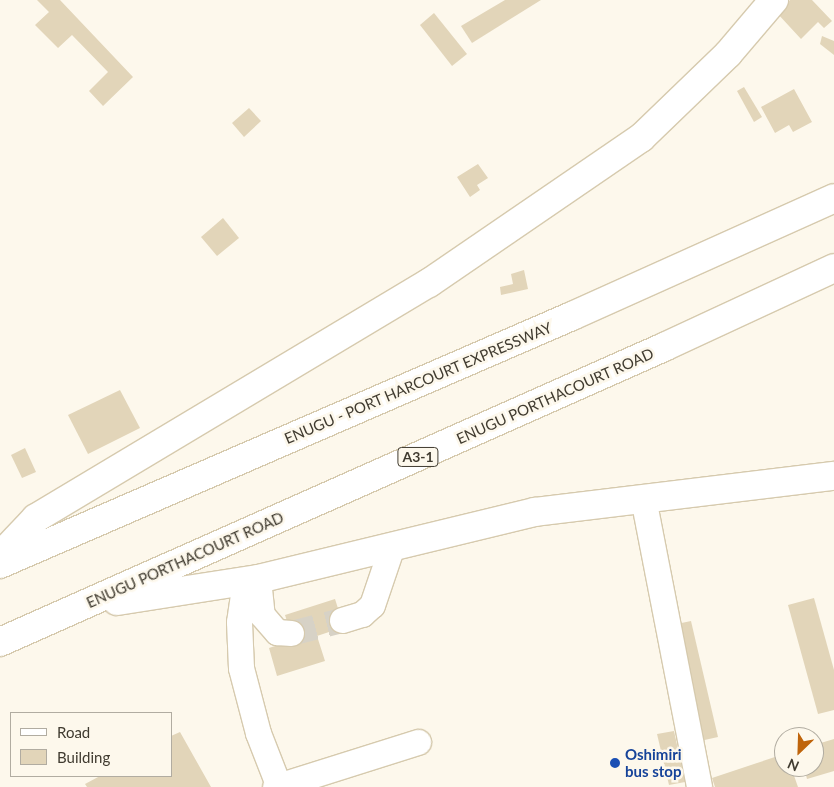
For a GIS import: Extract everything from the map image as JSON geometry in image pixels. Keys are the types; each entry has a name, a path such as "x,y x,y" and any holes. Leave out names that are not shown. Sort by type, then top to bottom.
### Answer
{"highway":[{"path":"0,556 36,518 430,283 641,138 728,54 774,0"},
{"name":"ENUGU - PORT HARCOURT EXPRESSWAY","path":"0,564 572,316 834,198"},
{"name":"ENUGU PORTHACOURT ROAD","path":"0,642 834,268"},
{"path":"81,607 251,580 535,512 834,476"}],"street":[{"path":"643,498 699,787"},
{"path":"342,620 362,614 372,605 392,546"},
{"path":"251,580 262,615 277,632 291,633"},
{"path":"251,580 239,622 240,668 258,733 277,786 418,742"}],"building":[{"path":"37,0 60,0 133,77 103,106 89,91 108,72 72,35 58,48 35,25 49,12"},
{"path":"505,0 541,0 472,43 461,26"},
{"path":"790,0 812,0 832,21 824,28 818,22 801,39 777,13"},
{"path":"434,13 467,54 452,66 420,25"},
{"path":"822,36 834,41 834,55 820,44"},
{"path":"744,87 762,117 754,122 737,91"},
{"path":"794,89 812,122 793,132 789,125 775,133 761,107"},
{"path":"249,108 261,121 244,137 232,123"},
{"path":"478,164 488,178 477,185 480,190 470,197 457,177"},
{"path":"223,218 239,238 217,256 201,237"},
{"path":"524,270 528,289 501,295 500,287 513,284 511,274"},
{"path":"120,390 140,428 88,454 68,415"},
{"path":"25,448 36,472 22,478 11,455"},
{"path":"814,598 834,670 834,710 818,714 788,605"},
{"path":"335,599 344,627 317,636 325,661 277,676 269,648 293,640 285,615"},
{"path":"691,621 718,737 700,741 672,625"},
{"path":"674,731 685,782 669,785 657,734"},
{"path":"180,732 211,787 87,787 85,784 98,777 172,777 172,736"},
{"path":"834,739 834,771 824,774 824,742"},
{"path":"774,757 774,777 794,777 798,787 715,787 712,778"}],"tunnel":[{"path":"291,633 342,620"}],"place":[{"name":"Oshimiri bus stop","path":"615,763"}]}
